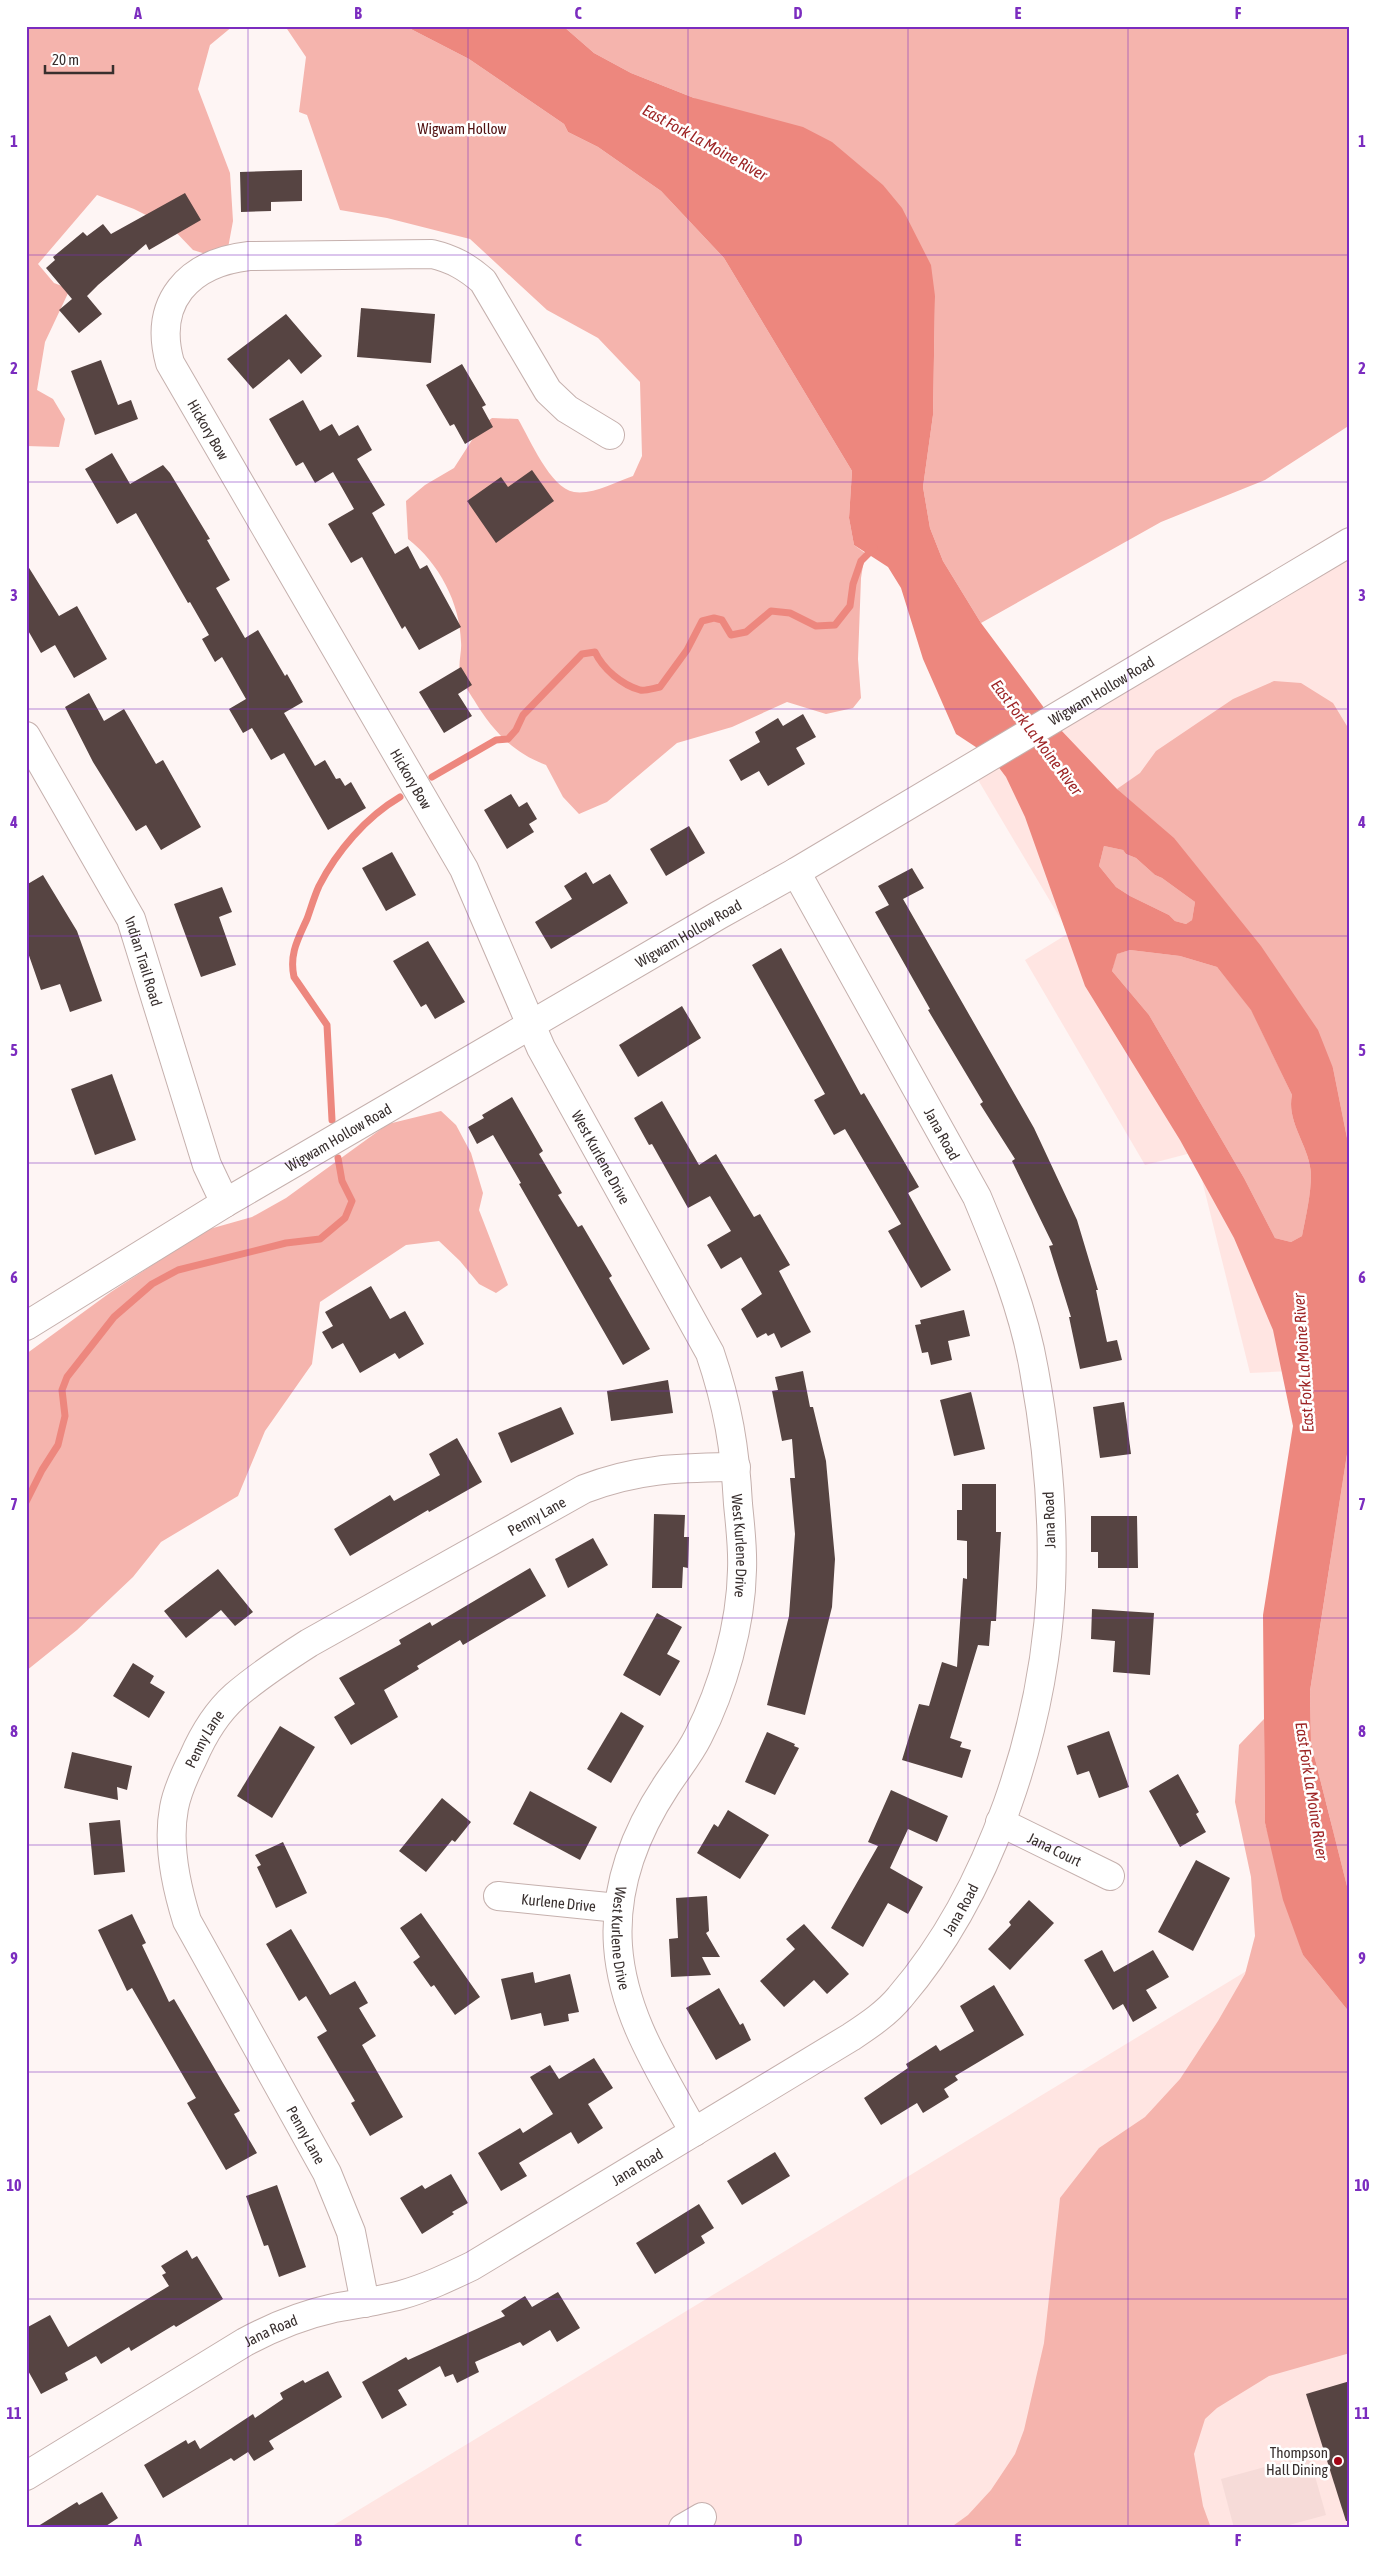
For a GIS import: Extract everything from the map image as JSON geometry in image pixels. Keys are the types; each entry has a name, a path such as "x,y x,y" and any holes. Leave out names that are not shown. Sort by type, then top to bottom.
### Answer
{"street":[{"name":"Hickory Bow","path":"532,1024 464,869 170,363 165,334 170,305 180,288 194,275 229,258 432,254 451,259 469,268 484,281 548,391 574,414 610,434"},
{"name":"Wigwam Hollow Road","path":"26,1326 225,1203 796,872 1066,709 1350,542"},
{"name":"Indian Trail Road","path":"26,736 132,918 207,1165 225,1203"},
{"name":"Jana Road","path":"26,2476 266,2331 303,2316 402,2295 438,2282 472,2266 852,2037 877,2019 900,1998 953,1923 1000,1822 1020,1762 1034,1705 1044,1647 1051,1588 1051,1526 1047,1464 1034,1369 1027,1336 999,1250 977,1197 796,872"},
{"name":"West Kurlene Drive","path":"532,1024 540,1048 710,1353 722,1390 731,1428 736,1467 743,1568 732,1646 699,1736 643,1825 627,1863 618,1908 618,1944 622,1978 631,2012 644,2044 694,2132"},
{"name":"Penny Lane","path":"366,2303 351,2232 327,2173 187,1920 179,1896 172,1832 174,1808 181,1785 201,1740 216,1717 235,1696 309,1643 584,1489 612,1478 641,1471 670,1468 736,1467"},
{"name":"Jana Court","path":"1000,1822 1110,1876"},
{"name":"Kurlene Drive","path":"498,1896 618,1908"}],"shaded area":[{"path":"1350,542 1350,2528 329,2528 1332,1919 1330,1369 1250,1373 1195,1152 1145,1165 1025,960 1069,933 971,768"},
{"path":"1309,2455 1326,2515 1278,2528 1234,2528 1221,2479"}],"green space":[{"path":"26,26 233,26 210,45 198,89 230,173 233,221 228,248 209,255 193,250 172,228 134,209 97,195 38,264 54,283 70,289 45,342 37,390 53,399 65,419 59,447 26,446"},
{"name":"Wigwam Hollow","path":"285,26 405,26 469,59 564,124 568,132 598,147 661,191 724,258 852,471 849,518 854,545 865,553 861,578 858,659 861,698 853,708 826,714 787,702 732,727 677,743 607,802 579,814 563,797 546,765 523,754 496,731 462,680 460,673 460,627 457,613 446,585 438,572 408,539 406,501 425,485 454,468 481,426 492,418 518,419 542,462 557,482 565,489 574,492 588,492 633,476 642,456 640,382 598,338 547,310 470,239 387,218 340,210 307,115 299,112 306,57"},
{"path":"563,26 1350,26 1350,425 1265,480 1161,522 981,623 943,561 930,528 923,487 933,415 935,296 694,98 631,73 594,53"},
{"path":"1274,681 1301,683 1333,703 1350,731 1350,1153 1333,1068 1117,789 1140,773 1156,751 1233,699"},
{"path":"1104,846 1123,850 1126,854 1136,858 1155,875 1195,902 1192,920 1186,924 1175,921 1169,915 1116,887 1099,866"},
{"path":"1130,950 1180,956 1217,967 1251,1009 1292,1095 1292,1115 1310,1164 1310,1190 1302,1236 1291,1242 1275,1238 1244,1178 1149,1015 1112,971 1116,954"},
{"path":"441,1111 456,1125 471,1153 483,1193 479,1210 508,1285 496,1293 479,1284 460,1261 439,1241 406,1245 320,1302 312,1364 265,1431 238,1496 161,1542 133,1577 77,1630 26,1671 26,1354 111,1292 206,1230 252,1217 286,1198 388,1124"},
{"path":"1350,1435 1350,1898 1311,1743 1310,1691"},
{"path":"1264,1719 1265,1823 1303,1955 1350,2013 1350,2353 1269,2376 1217,2408 1205,2419 1194,2454 1203,2506 1211,2528 950,2528 968,2515 991,2490 1015,2454 1024,2430 1044,2343 1060,2198 1099,2148 1145,2117 1180,2079 1218,2021 1245,1974 1255,1936 1251,1877 1235,1802 1239,1745"}],"water":[{"name":"East Fork La Moine River","path":"405,26 563,26 594,53 631,73 694,98 803,127 832,142 883,185 902,208 931,265 935,296 933,415 923,487 930,528 943,561 981,623 1059,728 1117,789 1174,838 1261,946 1318,1030 1333,1068 1349,1148 1350,1435 1310,1691 1311,1743 1350,1898 1350,2013 1303,1955 1283,1900 1265,1823 1263,1615 1293,1426 1273,1330 1234,1238 1180,1140 1085,986 1025,817 1006,777 991,757 956,734 923,659 901,588 888,567 854,545 849,518 852,471 724,258 661,191 598,147 568,132 564,124 469,59","holes":["1104,846 1123,850 1126,854 1136,858 1155,875 1195,902 1192,920 1186,924 1175,921 1169,915 1116,887 1099,866","1130,950 1180,956 1217,967 1251,1010 1292,1095 1292,1115 1310,1164 1310,1190 1302,1236 1291,1242 1275,1238 1244,1178 1149,1015 1112,971 1117,954"]}],"building":[{"path":"302,170 302,201 271,202 271,211 241,212 240,172"},
{"path":"185,193 201,220 149,250 146,244 98,285 87,296 102,314 79,333 59,310 72,299 46,268 55,260 53,257 83,232 87,236 103,224 111,234"},
{"path":"361,308 435,314 431,363 357,357"},
{"path":"286,314 322,356 301,374 289,359 253,389 227,359"},
{"path":"101,360 118,405 131,400 138,419 95,435 71,371"},
{"path":"462,364 486,405 482,407 493,427 465,444 454,424 450,426 426,385"},
{"path":"303,400 320,431 332,424 339,436 358,425 372,450 357,459 385,505 372,513 395,554 408,546 420,569 427,565 461,627 419,650 405,626 402,629 362,557 351,563 328,524 354,509 333,472 315,483 303,462 296,466 269,419"},
{"path":"112,453 130,484 163,465 170,473 210,539 207,540 230,580 216,588 245,638 258,630 303,702 284,713 315,766 325,760 336,779 340,778 345,786 351,782 366,808 328,830 284,753 271,760 252,728 243,733 229,709 246,699 222,657 215,662 202,639 209,635 190,602 188,603 136,513 117,524 85,469"},
{"path":"532,470 554,501 496,543 467,501 501,477 508,487"},
{"path":"26,563 59,616 77,606 107,659 74,678 55,645 41,653 26,627"},
{"path":"461,667 472,685 458,694 472,716 444,733 419,692"},
{"path":"89,693 104,721 124,709 156,764 163,760 201,827 161,850 146,825 136,831 93,762 65,707"},
{"path":"803,714 816,737 796,748 805,764 768,786 759,771 741,781 729,760 760,742 755,732 778,718 783,726"},
{"path":"511,794 519,807 527,802 537,819 529,824 534,832 507,849 484,810"},
{"path":"689,826 705,853 666,876 650,849"},
{"path":"392,852 416,895 386,911 362,868"},
{"path":"912,868 924,888 903,899 1034,1128 1077,1220 1098,1290 1096,1290 1107,1342 1117,1340 1122,1360 1080,1369 1069,1317 1071,1317 1049,1246 1053,1245 1012,1161 1015,1159 980,1104 983,1102 928,1010 930,1009 875,912 889,905 878,886"},
{"path":"586,872 593,884 610,874 628,903 551,949 535,922 572,899 564,886"},
{"path":"43,875 77,931 102,1001 70,1012 60,984 41,990 26,947 26,885"},
{"path":"222,887 232,912 219,917 236,965 201,977 174,904"},
{"path":"428,941 465,1002 435,1019 426,1004 421,1007 393,961"},
{"path":"781,948 861,1095 864,1093 919,1187 908,1193 951,1270 921,1288 888,1231 901,1224 845,1129 834,1135 814,1100 825,1094 752,965"},
{"path":"682,1006 701,1038 638,1077 619,1045"},
{"path":"112,1074 136,1140 95,1155 71,1089"},
{"path":"512,1097 543,1151 539,1154 562,1193 558,1195 578,1227 582,1225 612,1276 609,1278 650,1349 623,1365 493,1135 477,1144 468,1127 484,1118 482,1115"},
{"path":"662,1101 699,1165 716,1154 754,1217 760,1214 790,1265 779,1271 811,1332 781,1348 774,1333 768,1336 766,1333 757,1338 741,1309 762,1294 741,1257 721,1269 707,1245 731,1231 710,1196 688,1208 652,1144 649,1145 634,1118"},
{"path":"371,1286 390,1319 405,1311 424,1344 399,1359 395,1353 360,1373 343,1343 332,1349 322,1332 333,1326 325,1312"},
{"path":"964,1310 970,1336 948,1341 952,1360 931,1365 928,1352 922,1353 915,1325 921,1324 920,1320"},
{"path":"803,1371 810,1407 813,1407 826,1461 835,1559 832,1607 805,1715 767,1705 789,1616 795,1534 790,1478 795,1478 792,1439 782,1441 772,1391 778,1390 775,1377"},
{"path":"668,1380 673,1413 611,1421 607,1391"},
{"path":"971,1392 985,1449 954,1456 940,1400"},
{"path":"1124,1402 1131,1454 1100,1458 1093,1407"},
{"path":"561,1407 574,1434 511,1463 498,1433"},
{"path":"457,1438 482,1482 429,1512 428,1510 350,1556 334,1529 390,1495 394,1501 440,1475 429,1454"},
{"path":"962,1484 996,1484 996,1532 1001,1532 996,1621 991,1621 989,1646 978,1645 950,1738 962,1742 960,1747 971,1750 962,1778 902,1760 919,1704 929,1706 942,1662 957,1667 963,1578 967,1579 967,1541 957,1540 957,1510 962,1510"},
{"path":"654,1514 685,1515 684,1537 689,1537 688,1568 683,1567 682,1588 652,1588"},
{"path":"1091,1516 1137,1516 1138,1568 1098,1568 1098,1552 1091,1552"},
{"path":"593,1538 608,1565 568,1588 555,1559"},
{"path":"530,1568 546,1596 463,1645 460,1640 417,1666 419,1669 384,1690 398,1717 351,1745 334,1717 355,1704 339,1678 401,1644 399,1640 430,1622 432,1626"},
{"path":"218,1569 253,1612 235,1626 221,1610 186,1638 164,1611"},
{"path":"1092,1609 1154,1613 1150,1675 1113,1672 1115,1641 1091,1639"},
{"path":"657,1613 682,1627 667,1654 680,1661 660,1696 623,1675"},
{"path":"133,1663 154,1676 150,1683 165,1692 149,1718 113,1696"},
{"path":"621,1712 644,1726 611,1783 587,1769"},
{"path":"280,1726 315,1747 272,1818 237,1796"},
{"path":"1109,1731 1129,1787 1099,1798 1089,1771 1077,1775 1067,1746"},
{"path":"767,1732 795,1744 794,1746 799,1748 775,1795 745,1782"},
{"path":"72,1752 132,1766 127,1790 117,1787 118,1800 64,1788"},
{"path":"1178,1774 1199,1812 1196,1814 1206,1832 1180,1847 1149,1791"},
{"path":"891,1790 948,1816 937,1842 908,1829 890,1868 923,1887 908,1914 888,1903 863,1947 831,1928 878,1846 868,1842"},
{"path":"530,1791 597,1827 580,1860 513,1824"},
{"path":"442,1798 471,1822 455,1842 452,1840 426,1872 399,1851"},
{"path":"728,1810 769,1835 740,1879 697,1853 714,1824 718,1827"},
{"path":"120,1820 125,1872 94,1875 89,1823"},
{"path":"283,1842 307,1893 276,1908 257,1867 261,1865 255,1855"},
{"path":"1196,1860 1230,1878 1193,1951 1158,1932"},
{"path":"707,1896 709,1931 706,1933 720,1957 702,1957 711,1975 671,1977 669,1939 678,1938 676,1898"},
{"path":"1029,1900 1054,1923 1010,1970 988,1949 1011,1925 1009,1922"},
{"path":"421,1913 480,1997 455,2015 434,1985 431,1987 413,1962 420,1957 400,1928"},
{"path":"132,1914 146,1943 142,1945 169,2002 174,1999 240,2111 234,2114 257,2153 226,2170 187,2103 196,2098 132,1988 127,1991 98,1930"},
{"path":"804,1924 849,1974 827,1994 814,1980 784,2007 760,1981 795,1949 786,1939"},
{"path":"291,1929 330,1995 355,1981 368,2003 359,2008 376,2036 362,2045 403,2117 370,2136 351,2103 355,2101 317,2037 327,2031 306,1996 299,2001 266,1944"},
{"path":"1102,1950 1114,1972 1153,1950 1169,1977 1146,1990 1157,2008 1133,2022 1123,2004 1113,2010 1084,1960"},
{"path":"533,1972 535,1983 570,1974 579,2012 568,2014 569,2021 544,2026 541,2013 511,2020 501,1979"},
{"path":"994,1985 1024,2035 955,2076 958,2080 944,2089 949,2097 923,2113 917,2103 881,2125 864,2098 908,2068 906,2064 936,2045 940,2051 974,2031 960,2006"},
{"path":"719,1988 740,2025 743,2023 751,2040 716,2060 686,2008"},
{"path":"594,2058 613,2088 588,2104 603,2128 578,2144 571,2132 519,2163 527,2176 501,2191 478,2153 520,2128 523,2133 553,2114 530,2077 550,2065 559,2079"},
{"path":"775,2152 790,2176 742,2205 727,2181"},
{"path":"451,2174 468,2203 422,2234 400,2198 422,2185 425,2189"},
{"path":"277,2185 306,2267 279,2277 268,2245 264,2246 246,2196"},
{"path":"699,2204 714,2228 701,2236 705,2243 655,2274 636,2243"},
{"path":"187,2250 192,2259 197,2256 223,2299 131,2351 129,2347 101,2364 96,2356 65,2373 68,2380 41,2394 26,2367 26,2328 50,2315 68,2347 169,2286 162,2275 166,2273 161,2266"},
{"path":"558,2292 580,2328 557,2342 550,2330 523,2346 520,2342 475,2362 479,2372 457,2383 453,2374 445,2377 440,2366 398,2390 407,2405 382,2419 362,2382 406,2357 408,2360 505,2316 501,2311 525,2296 532,2307"},
{"path":"328,2371 342,2397 269,2441 274,2449 254,2461 248,2452 234,2461 231,2458 163,2498 144,2465 186,2440 188,2444 195,2440 200,2449 253,2414 255,2418 283,2399 280,2393 303,2380 305,2383"},
{"name":"Thompson Hall Dining","path":"1350,2381 1350,2521 1346,2521 1306,2394"},
{"path":"102,2492 118,2518 103,2528 35,2528 77,2502 79,2505"}],"waterway":[{"path":"432,777 496,740 508,739 516,730 523,715 582,654 595,652 608,670 620,680 633,688 645,690 660,687 687,650 702,621 714,618 722,620 731,635 746,632 771,611 790,613 816,626 835,625 850,606 853,584 861,561 874,548"},
{"path":"332,1120 327,1025 294,977 294,954 319,886 334,860 364,825 387,805 400,797"},
{"path":"26,1502 42,1470 58,1445 65,1416 62,1390 67,1377 114,1317 152,1284 178,1270 286,1243 320,1239 345,1218 352,1201 342,1181 338,1158"}],"place":[{"name":"Thompson Hall Dining","path":"1338,2461"}]}
